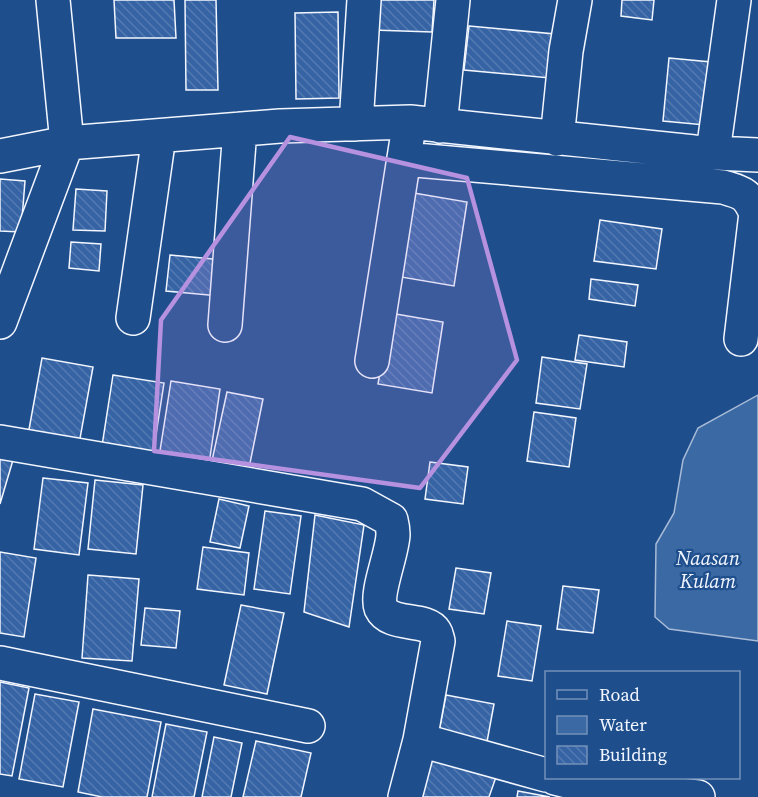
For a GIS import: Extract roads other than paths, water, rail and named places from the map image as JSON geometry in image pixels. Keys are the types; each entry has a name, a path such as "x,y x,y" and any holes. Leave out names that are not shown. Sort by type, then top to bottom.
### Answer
{"street":[{"path":"0,321 67,143 53,0"},
{"path":"356,124 364,0"},
{"path":"372,361 404,159 425,124 453,0"},
{"path":"556,139 566,51 575,0"},
{"path":"713,153 734,0"},
{"path":"0,156 67,143 240,129 356,124 425,124 556,139 758,155"},
{"path":"225,325 240,129"},
{"path":"133,318 159,136"},
{"path":"404,159 723,187 738,191 750,198 756,213 741,339"},
{"path":"0,442 362,504 391,520 393,534 380,596 381,607 386,614 399,620 428,626 435,631 438,641 420,740 405,797"},
{"path":"0,663 308,726"},
{"path":"420,740 545,775"},
{"path":"573,786 698,797"}],"water":[{"name":"Naasan Kulam","path":"758,395 758,641 669,629 655,617 656,544 674,513 683,460 698,428"}]}
